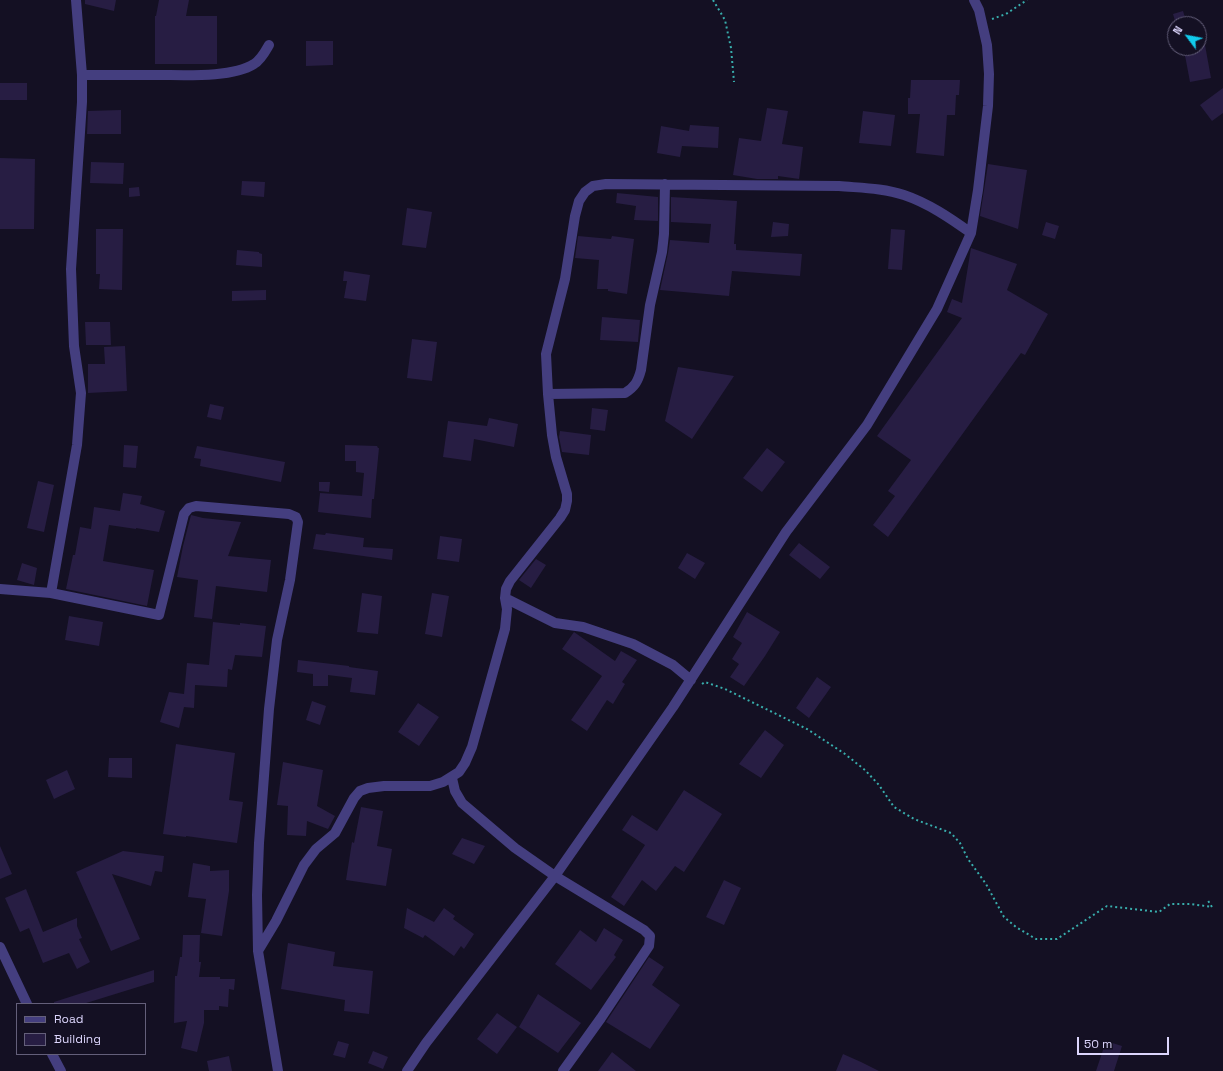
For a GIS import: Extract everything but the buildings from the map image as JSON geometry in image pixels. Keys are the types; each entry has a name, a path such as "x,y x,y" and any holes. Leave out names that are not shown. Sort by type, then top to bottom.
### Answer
{"street":[{"path":"51,593 80,420 81,393 74,346 71,269 75,188 79,151 82,75 76,0"},
{"path":"407,1071 426,1043 555,876 691,680 786,532 868,425 937,309 971,233 978,190 988,106 989,74 987,45 979,10 974,0"},
{"path":"82,75 199,75 223,73 241,70 254,64 262,57 269,45"},
{"path":"258,951 276,921 304,865 316,849 335,833 354,798 360,791 368,788 384,786 430,786 443,782 452,778 459,772 472,747 504,629 507,609 505,598 506,589 510,581 560,518 565,510 567,501 567,494 556,458 552,435 546,354 565,279 575,216 579,201 585,192 593,186 606,184 832,186 877,189 904,195 926,205 971,233"},
{"path":"548,394 624,393 632,389 638,382 652,291 662,252 664,234 665,184"},
{"path":"0,589 51,593 160,615 184,514 189,508 196,506 289,514 296,517 298,522 290,580 277,640 269,709 259,843 257,895 258,951 278,1071"},
{"path":"505,598 555,623 583,627 633,644 673,665 691,680"},
{"path":"452,778 455,791 462,803 515,848 555,876 644,930 650,936 649,946 601,1018 563,1071"},
{"path":"0,947 27,1003"},
{"path":"53,1055 61,1071"}],"path":[{"path":"713,0 724,20 732,48 734,82"},
{"path":"982,22 1006,14 1027,0"},
{"path":"700,686 705,682 725,689 807,729 845,754 865,770 879,784 894,807 914,819 951,833 960,843 968,859 986,884 1004,917 1016,928 1036,939 1057,939 1107,906 1159,912 1170,904 1191,904 1212,907 1207,899"}]}
